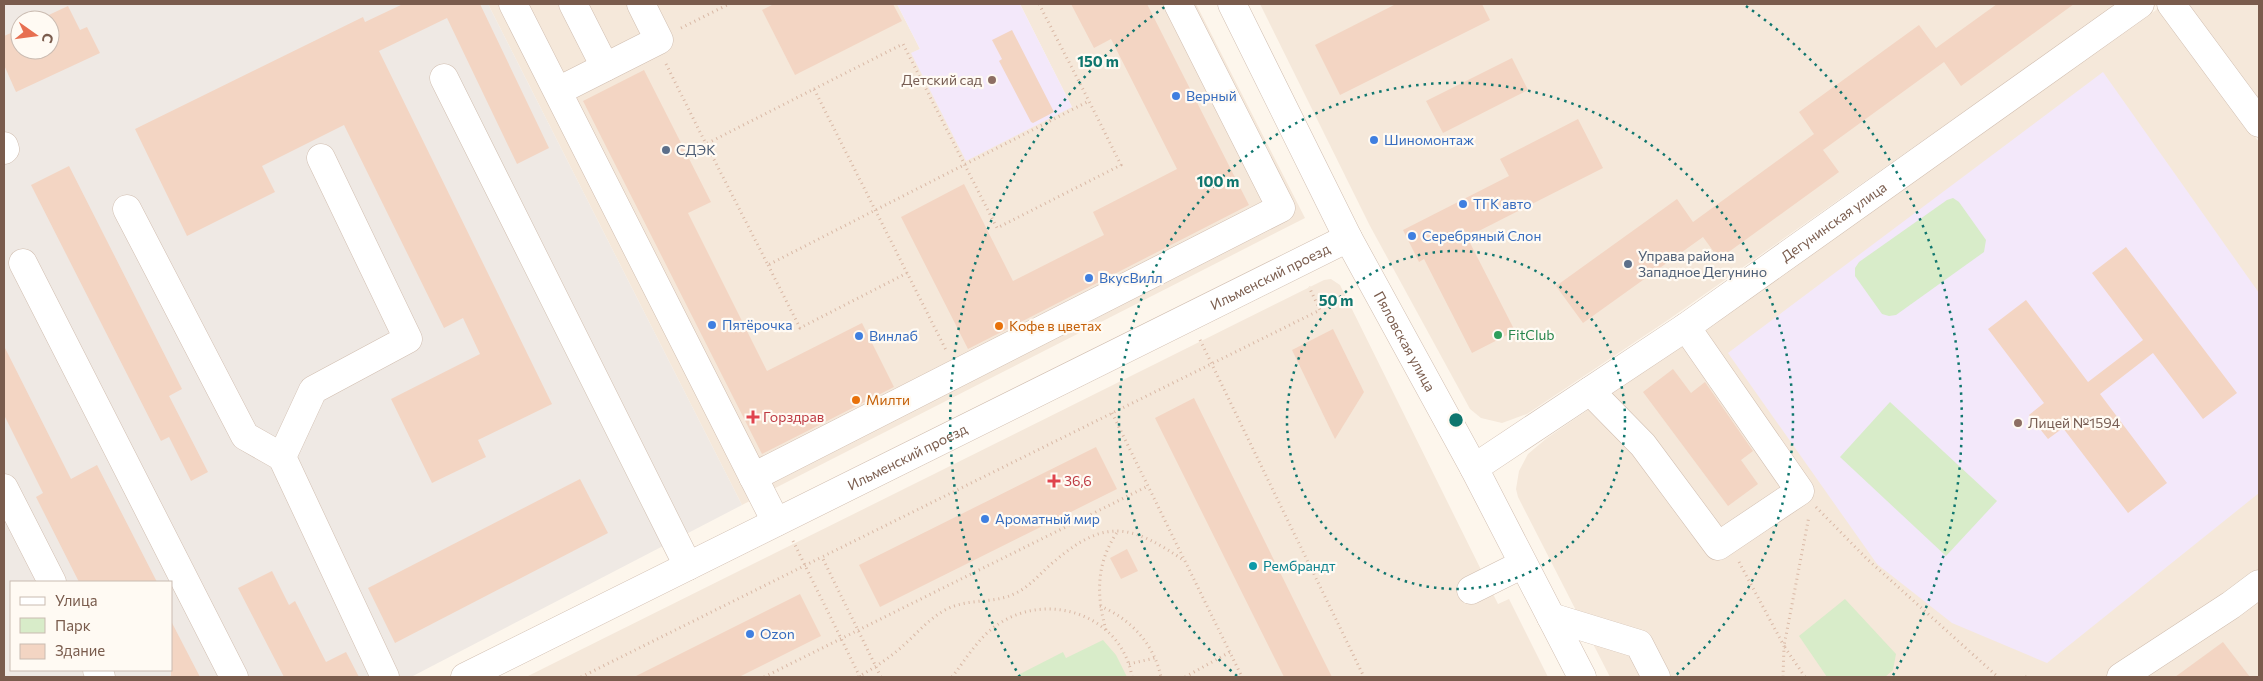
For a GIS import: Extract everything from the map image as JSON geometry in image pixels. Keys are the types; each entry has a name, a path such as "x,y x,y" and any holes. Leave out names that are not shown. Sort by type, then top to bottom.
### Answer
{"street":[{"path":"514,4 753,476 779,521"},
{"path":"573,4 605,67"},
{"path":"558,91 657,41 641,4"},
{"path":"753,476 1281,208 1178,4"},
{"name":"Пяловская улица","path":"1232,4 1348,238 1474,468 1582,677"},
{"name":"Дегунинская улица","path":"1474,468 1686,327 2140,4"},
{"path":"2171,4 2259,122"},
{"path":"444,78 688,566"},
{"path":"4,146 6,149 4,150"},
{"path":"282,457 314,390 408,339 322,158"},
{"path":"127,209 244,436 282,457 385,677"},
{"name":"Ильменский проезд","path":"465,677 1348,238"},
{"path":"23,263 234,677"},
{"path":"1590,391 1643,445 1718,546 1800,491 1686,327"},
{"path":"4,488 51,581"},
{"path":"1471,590 1523,564"},
{"path":"2121,677 2231,605 2259,584"},
{"path":"1551,617 1639,644 1656,677"}],"path":[{"path":"729,4 657,41 706,144 800,328 907,273"},
{"path":"706,144 903,44 997,228 1121,165 1039,4"},
{"path":"814,89 957,373"},
{"path":"768,265 1089,101"},
{"path":"581,677 1320,310 1309,287"},
{"path":"1189,317 1364,677"},
{"path":"1112,413 1242,677"},
{"path":"764,677 1148,486"},
{"path":"1783,677 1784,646 1812,503 1866,558 1998,677"},
{"path":"779,521 805,566 859,677 898,650 922,626 946,609 969,601 995,600 1013,595 1028,586 1053,562 1079,544 1104,533 1118,531 1145,536 1185,561"},
{"path":"1106,631 1100,606 1099,585 1103,561 1111,541 1118,531"},
{"path":"1727,539 1784,646 1805,677"},
{"path":"822,557 881,677"},
{"path":"1100,606 1120,616 1138,631 1155,658 1161,677"},
{"path":"952,677 991,630 1015,614 1048,608 1074,612 1106,631 1117,643 1129,664 1132,677"},
{"path":"1185,677 1230,652"},
{"path":"1129,664 1155,658"}],"shaded area":[{"path":"4,4 488,4 742,505 411,677 4,677"},
{"path":"488,4 897,4 920,49 912,53 1072,107 1020,4 1196,4 1305,218 742,505"},
{"name":"Детский сад","path":"897,4 1020,4 1072,107 966,161 911,53 920,49"},
{"path":"1260,4 2117,4 1668,320 1527,414 1502,423 1481,418 1470,409 1370,226"},
{"path":"2186,4 2259,4 2259,102"},
{"path":"2159,8 2259,142 2259,677 1610,677 1518,497 1516,489 1519,471 1528,454 1547,438 1684,344"},
{"name":"Лицей №1594","path":"2103,72 2259,293 2259,493 2047,663 1952,623 1877,564 1728,353"},
{"path":"1331,279 1340,285 1498,604 1509,599 1548,677 526,677 1324,280"}],"green space":[{"path":"1953,198 1959,202 1986,240 1984,252 1896,315 1882,314 1855,276 1855,268 1859,262 1947,200"},
{"path":"1890,402 1997,501 1946,556 1840,457"},
{"path":"1845,599 1896,654 1893,670 1885,677 1827,677 1799,636"},
{"path":"1103,640 1116,655 1127,677 1014,677 1063,652 1066,658"}],"building":[{"path":"403,4 480,4 549,148 517,164 447,18 379,51 552,404 478,440 486,457 432,483 391,399 480,354 463,318 444,328 344,125 262,166 275,192 187,236 135,129 363,17 365,22"},
{"path":"774,4 893,4 902,21 795,75 762,10"},
{"path":"1071,4 1147,4 1249,205 968,349 901,217 964,184 1013,281 1104,235 1093,212 1177,169 1111,39 1094,48"},
{"path":"1396,4 1482,4 1490,20 1340,95 1315,45"},
{"path":"1997,4 2074,4 1961,86 1944,62 1823,150 1839,172 1719,259 1703,237 1583,323 1556,286 1677,199 1693,222 1814,134 1799,112 1919,25 1936,48"},
{"path":"68,6 80,30 87,27 100,53 16,92 4,65 4,36 10,33 10,60 60,60 59,10"},
{"path":"1012,30 1054,112 1033,123 999,61 1002,59 992,40"},
{"path":"1512,58 1528,90 1443,133 1426,101"},
{"path":"644,70 711,202 688,213 767,371 862,323 894,387 762,454 583,101"},
{"path":"1578,119 1603,168 1467,237 1515,331 1472,353 1424,259 1419,262 1403,230 1509,176 1500,159"},
{"path":"69,166 182,389 169,396 208,472 191,481 169,437 161,441 31,185"},
{"path":"2126,247 2237,393 2203,419 2153,353 2100,394 2167,483 2128,513 2063,428 2048,439 2029,415 2044,403 1988,329 2026,300 2088,382 2143,340 2092,273"},
{"path":"1333,329 1364,392 1335,439 1292,350"},
{"path":"4,346 71,479 97,465 156,581 78,581 36,497 43,493 4,415"},
{"path":"1673,369 1691,393 1705,382 1753,451 1741,460 1758,484 1728,506 1643,392"},
{"name":"Рембрандт","path":"1194,398 1332,677 1284,677 1155,418"},
{"path":"1096,447 1117,489 880,607 859,565"},
{"path":"580,479 608,533 395,643 368,588"},
{"path":"1127,549 1138,571 1121,579 1110,558"},
{"path":"272,571 289,605 295,601 326,662 346,652 359,677 284,677 238,588"},
{"path":"800,594 821,636 739,677 634,677"},
{"path":"172,623 200,677 171,677 172,671"},
{"path":"2223,642 2250,677 2175,677"}],"place":[{"name":"Детский сад","path":"992,80"},
{"name":"Верный","path":"1176,96"},
{"name":"Шиномонтаж","path":"1374,140"},
{"name":"СДЭК","path":"666,150"},
{"name":"ТГК авто","path":"1463,204"},
{"name":"Серебряный Слон","path":"1412,236"},
{"name":"Управа района Западное Дегунино","path":"1628,264"},
{"name":"ВкусВилл","path":"1089,278"},
{"name":"Пятёрочка","path":"712,325"},
{"name":"Кофе в цветах","path":"999,326"},
{"name":"FitClub","path":"1498,335"},
{"name":"Винлаб","path":"859,336"},
{"name":"Милти","path":"856,400"},
{"name":"Горздрав","path":"753,417"},
{"name":"Лицей №1594","path":"2018,423"},
{"name":"36,6","path":"1054,481"},
{"name":"Ароматный мир","path":"985,519"},
{"name":"Рембрандт","path":"1253,566"},
{"name":"Ozon","path":"750,634"}]}
